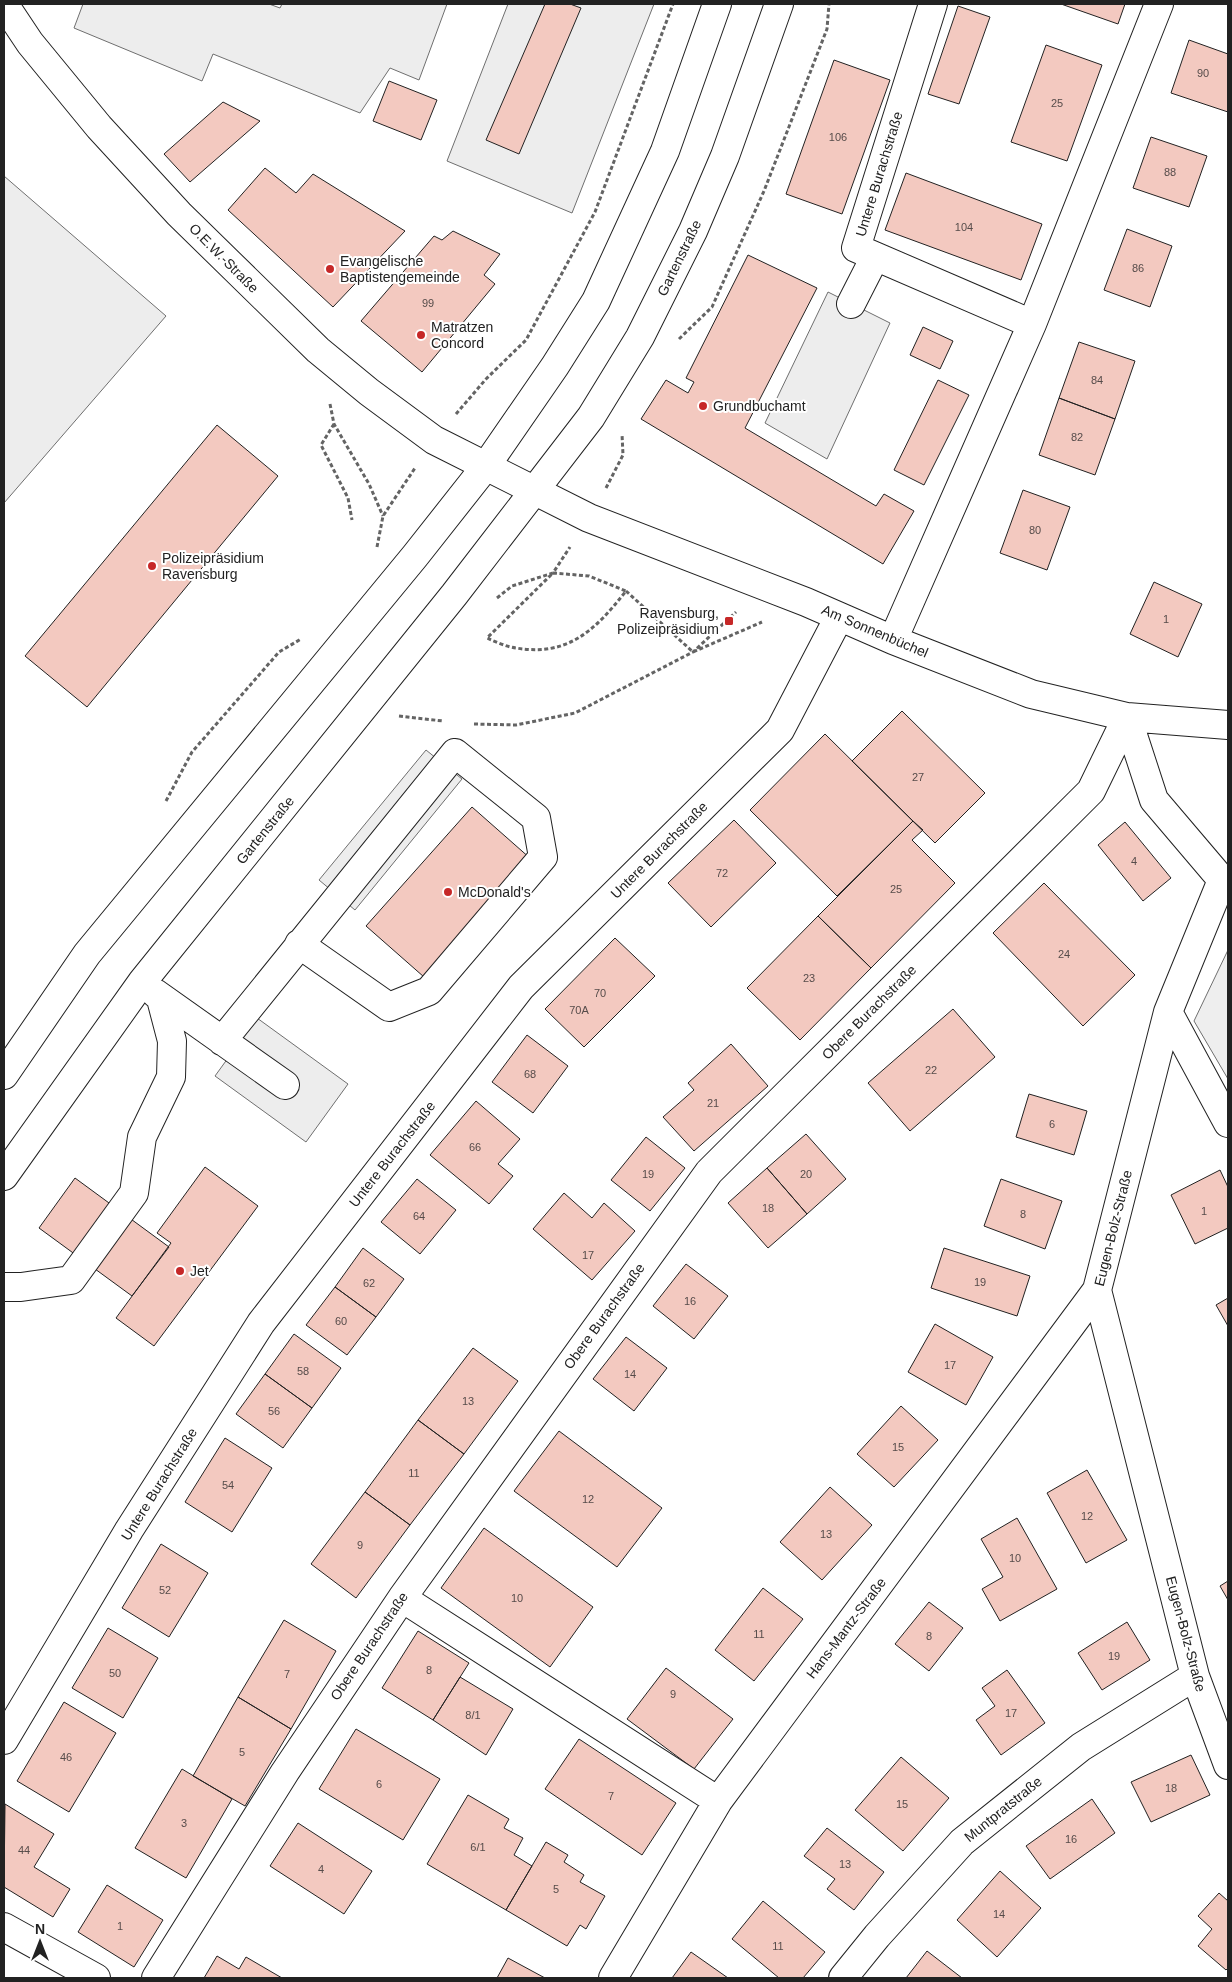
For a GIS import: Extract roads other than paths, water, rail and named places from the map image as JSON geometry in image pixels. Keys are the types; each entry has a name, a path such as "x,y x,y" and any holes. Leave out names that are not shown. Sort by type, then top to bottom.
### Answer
{"street":[{"name":"O.E.W.-Straße","path":"4,4 30,43 99,126 179,214 318,350 369,392 434,440 486,466"},
{"path":"4,1074 87,954 415,556 486,466 554,366 596,300 665,151 718,4"},
{"name":"Gartenstraße","path":"4,1176 152,991 591,417 644,328 693,231 725,156 779,4"},
{"name":"Untere Burachstraße","path":"933,4 856,248 1032,324"},
{"path":"892,640 1032,324 1159,4"},
{"path":"852,304 875,257"},
{"path":"486,466 535,490"},
{"name":"Am Sonnenbüchel","path":"535,490 589,518 806,602 892,640 1031,694 1127,717 1228,725"},
{"name":"Untere Burachstraße","path":"4,1740 129,1530 261,1323 521,987 780,730 840,617"},
{"name":"Eugen-Bolz-Straße","path":"1127,717 1154,800 1225,883 1168,1012 1097,1290 1196,1676 1228,1765"},
{"name":"Obere Burachstraße","path":"156,1978 284,1772 402,1598 709,1172 1091,791 1127,717"},
{"path":"222,1041 299,944 455,753 536,818 542,857 429,991 388,1007 299,944"},
{"path":"152,991 285,1085"},
{"path":"4,1287 20,1287 71,1280 134,1193 142,1137 171,1077 172,1041 152,991"},
{"path":"1168,1012 1228,1123"},
{"name":"Hans-Mantz-Straße","path":"613,1978 718,1801 1097,1290"},
{"path":"402,1598 718,1801"},
{"name":"Muntpratstraße","path":"843,1978 877,1936 962,1842 1081,1747 1196,1676"},
{"path":"4,1927 92,1977"}],"place":[{"name":"Evangelische Baptistengemeinde","path":"330,269"},
{"name":"Matratzen Concord","path":"421,335"},
{"name":"Grundbuchamt","path":"703,406"},
{"name":"Polizeipräsidium Ravensburg","path":"152,566"},
{"name":"Ravensburg, Polizeipräsidium","path":"729,621"},
{"name":"McDonald's","path":"448,892"},
{"name":"Jet","path":"180,1271"}]}
